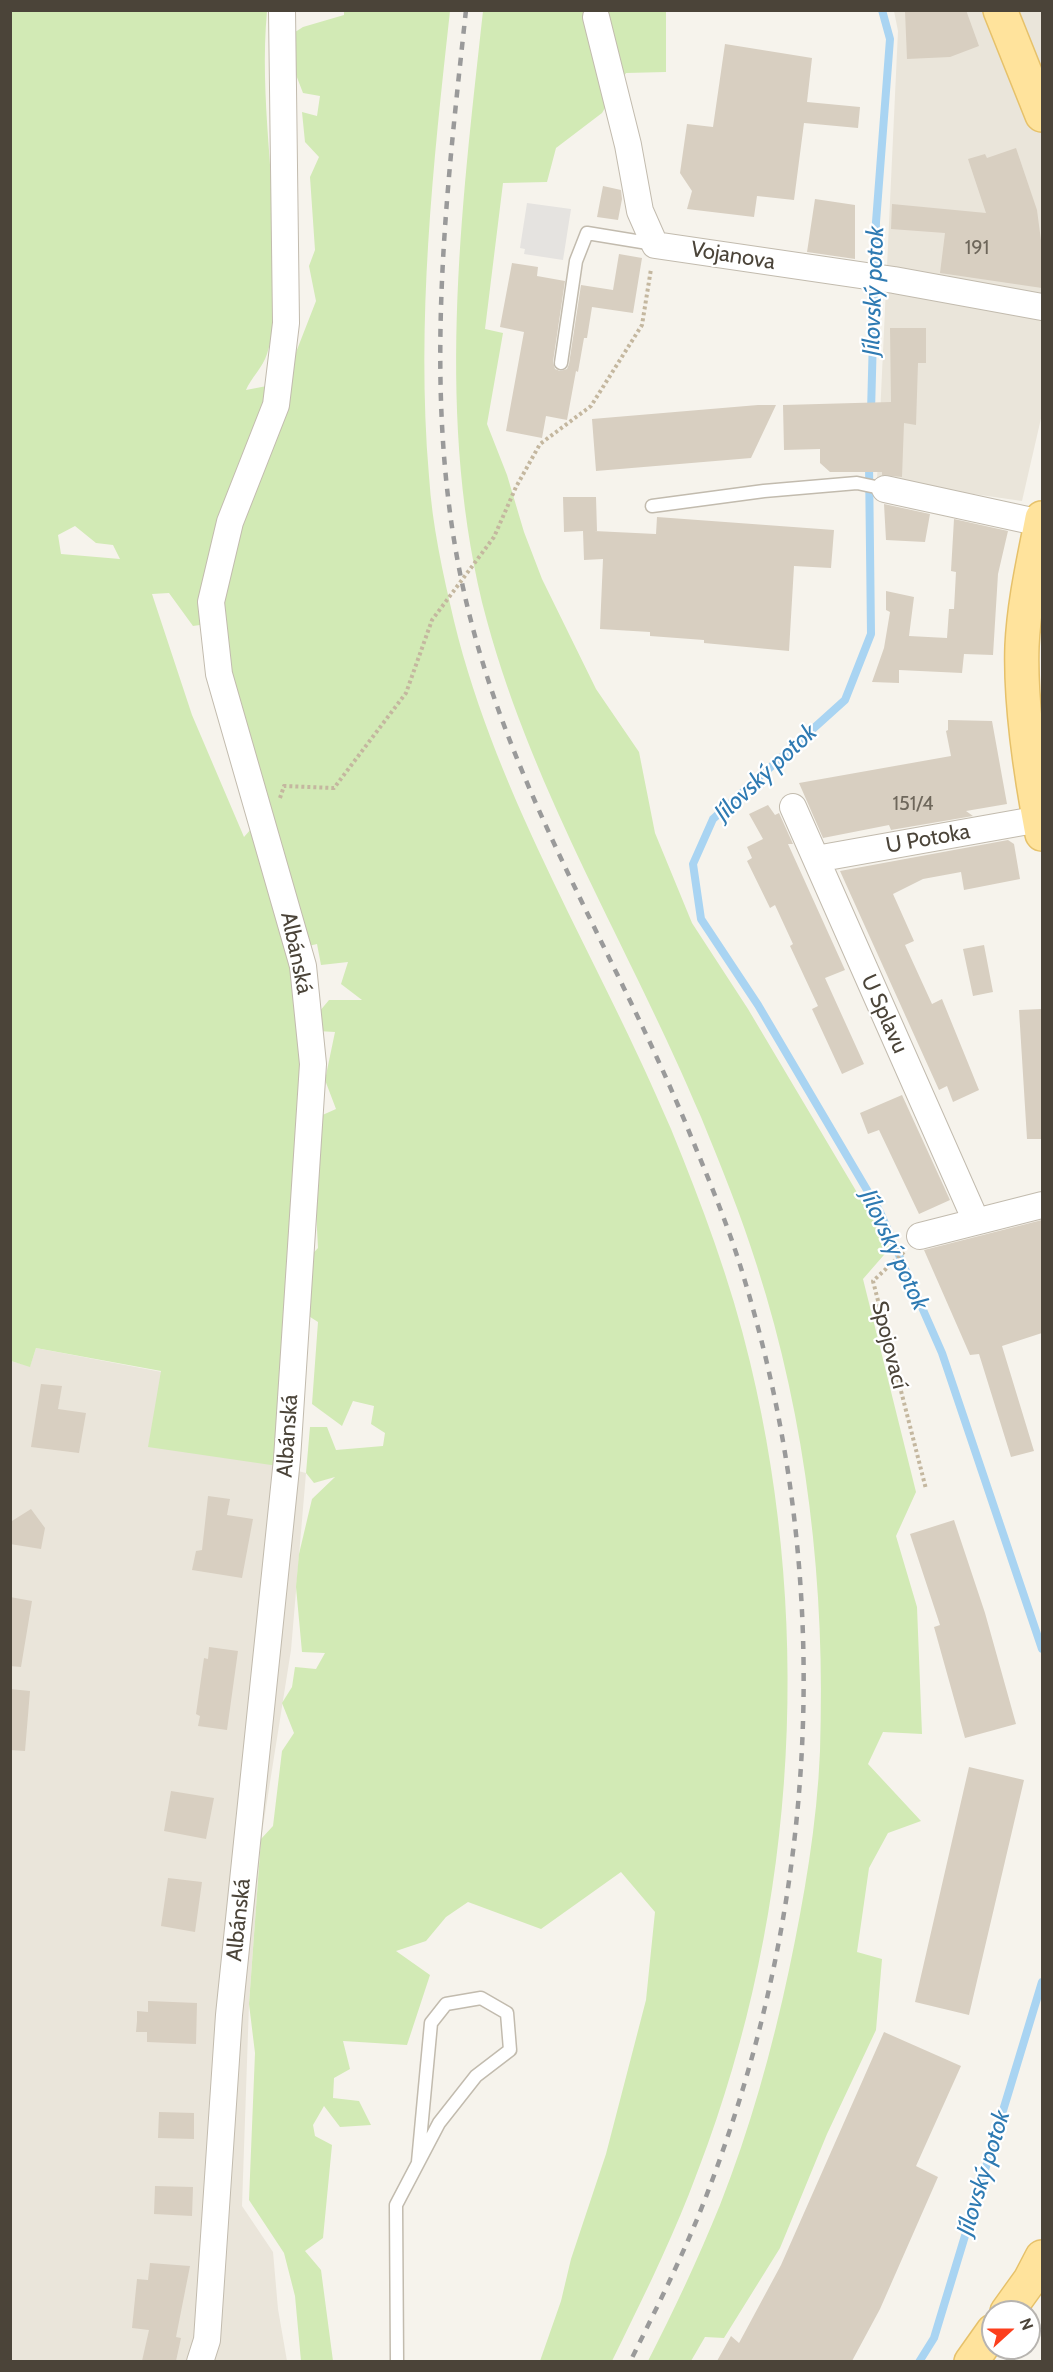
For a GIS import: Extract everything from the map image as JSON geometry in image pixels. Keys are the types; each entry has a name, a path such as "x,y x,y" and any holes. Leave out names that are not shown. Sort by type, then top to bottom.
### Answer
{"main road":[{"path":"1000,10 1042,115"},
{"path":"1042,520 1026,605 1022,647 1023,683 1042,824"},
{"path":"1016,2300 1042,2257"},
{"path":"971,2361 981,2347"}],"street":[{"name":"Albánská","path":"200,2361 207,2340 229,2014 287,1459 313,1064 303,966 219,674 211,602 230,522 276,405 286,323 282,10"},
{"path":"596,17 628,145 640,211 655,244"},
{"name":"Vojanova","path":"655,244 894,280 1042,307"},
{"path":"885,489 1042,520"},
{"name":"U Splavu","path":"793,807 976,1221"},
{"name":"U Potoka","path":"816,860 1042,824"},
{"path":"920,1236 1042,1205"}],"lane":[{"path":"561,363 576,261 587,233 655,244"},
{"path":"652,506 764,491 857,483 885,489"},
{"path":"397,2361 396,2205 439,2123 476,2076 510,2049 507,2013 481,1998 446,2004 431,2023 418,2162"}],"path":[{"path":"265,833 284,786 334,788 406,693 432,620 494,537 516,487 540,444 591,406 642,326 655,244"},
{"name":"Spojovací","path":"920,1236 873,1281 926,1489"}],"shaded area":[{"path":"894,11 1042,11 1042,414 1022,501 877,480 898,31"},
{"path":"527,203 571,209 563,260 524,254 525,249 520,248"},
{"path":"36,1348 162,1372 278,1466 306,1473 291,1650 261,1839 249,2004 242,2206 273,2252 278,2309 287,2361 11,2361 10,1361 30,1366"}],"green space":[{"path":"10,11 267,11 265,76 275,239 274,314 267,354 246,390 272,385 293,360 316,301 309,266 315,250 310,177 319,157 305,142 302,112 317,116 320,96 303,93 293,67 292,34 303,27 344,15 344,11 450,11 432,185 424,360 430,494 446,585 473,688 496,753 552,880 643,1066 671,1129 715,1244 750,1362 771,1466 783,1571 788,1677 784,1783 772,1888 753,1992 725,2094 689,2194 662,2258 612,2361 540,2361 606,2154 646,2000 655,1912 621,1872 541,1929 468,1902 446,1917 426,1941 396,1951 430,1975 407,2045 343,2041 350,2069 334,2078 333,2098 359,2101 371,2125 340,2127 324,2106 313,2125 315,2136 332,2145 323,2238 305,2251 321,2270 333,2361 301,2361 295,2296 284,2253 249,2200 255,2053 249,2004 261,1839 273,1826 282,1751 294,1733 282,1703 292,1687 295,1667 316,1669 325,1653 302,1652 296,1587 299,1554 312,1499 335,1477 314,1483 306,1473 310,1427 327,1427 336,1450 383,1446 385,1433 371,1424 374,1406 353,1401 342,1426 312,1404 318,1322 296,1308 299,1268 318,1248 315,1191 300,1188 278,1466 148,1447 161,1371 36,1348 30,1367 11,1361","holes":["75,526 96,543 113,545 120,559 61,554 58,535","169,593 193,626 220,622 225,672 266,812 244,837 192,715 152,594","317,944 321,965 348,962 341,984 362,1000 329,1000 314,1018 317,1031 335,1032 325,1080 336,1109 309,1121 301,1132 300,1033 296,1010 307,1010 304,947"]},
{"path":"483,11 666,11 666,72 626,73 602,113 556,148 547,182 503,183 485,329 503,333 487,424 542,579 596,689 639,752 655,833 692,923 748,1009 890,1248 863,1279 916,1492 896,1536 917,1607 922,1734 883,1732 868,1764 921,1821 888,1833 869,1868 857,1952 882,1959 876,2030 827,2134 780,2248 724,2338 705,2337 691,2361 648,2361 694,2265 731,2176 759,2089 789,1970 809,1861 820,1751 820,1629 816,1567 810,1506 789,1384 774,1325 738,1209 674,1055 557,811 507,686 487,621 471,546 461,470 457,394 457,317 461,240"}],"building":[{"path":"966,10 979,46 950,57 907,59 905,11"},
{"path":"725,44 812,58 807,102 860,107 858,128 804,123 794,200 757,196 754,217 687,209 692,191 680,173 687,124 713,127"},
{"path":"1016,148 1037,210 1042,248 1042,288 940,273 945,233 891,229 892,204 986,213 968,159 985,154 987,158"},
{"path":"603,186 621,190 622,199 618,220 597,217"},
{"path":"815,199 855,205 855,259 807,252"},
{"path":"619,254 642,258 633,313 592,307 587,338 584,338 567,420 546,416 542,438 506,431 524,332 500,327 512,263 538,267 537,276 565,281 553,362 555,369 560,371 567,369 569,364 581,285 613,290"},
{"path":"890,328 926,328 926,363 918,363 916,425 904,423 902,477 882,475 882,472 830,472 820,463 820,449 784,450 783,405 891,402"},
{"path":"776,405 751,458 596,471 592,419"},
{"path":"563,497 596,497 597,531 594,531 656,534 657,517 834,530 831,568 794,566 789,651 704,643 704,640 650,636 650,632 600,629 603,559 584,560 583,531 564,532"},
{"path":"884,504 930,514 925,542 886,540"},
{"path":"954,519 1008,531 998,574 993,655 964,654 962,673 899,670 899,683 872,682 884,648 890,612 886,610 886,591 914,597 909,636 947,638 949,609 954,609 956,572 951,571"},
{"path":"948,720 992,721 1007,804 966,811 973,816 891,830 889,825 823,838 799,783 951,756 946,731"},
{"path":"768,805 775,815 779,813 793,844 788,844 845,970 825,978 864,1064 842,1074 812,1009 818,1006 790,946 793,944 775,905 770,908 747,861 752,858 747,847 763,839 749,814"},
{"path":"1008,840 1014,844 1020,879 964,890 961,872 923,879 893,894 914,941 905,945 932,1004 942,999 979,1090 953,1102 947,1086 939,1090 840,871"},
{"path":"984,945 993,992 973,996 963,949"},
{"path":"1042,1009 1042,1139 1027,1139 1019,1010"},
{"path":"902,1095 950,1200 919,1214 879,1130 868,1134 860,1113"},
{"path":"1042,1220 1042,1333 1002,1346 1034,1451 1011,1457 979,1354 970,1355 924,1250"},
{"path":"41,1384 62,1386 58,1409 86,1413 79,1453 31,1447"},
{"path":"208,1496 230,1499 227,1515 253,1519 242,1578 192,1570 196,1551 202,1550"},
{"path":"31,1509 45,1528 41,1549 10,1544 12,1521"},
{"path":"954,1520 985,1613 1016,1724 965,1738 934,1627 940,1625 910,1534"},
{"path":"10,1597 32,1601 21,1667 10,1666"},
{"path":"209,1647 238,1651 227,1730 198,1726 200,1716 196,1714 204,1658 208,1659"},
{"path":"10,1689 30,1691 25,1751 10,1750"},
{"path":"969,1767 1024,1780 969,2015 915,2002"},
{"path":"171,1791 214,1798 206,1839 164,1831"},
{"path":"168,1878 202,1882 195,1932 161,1926"},
{"path":"148,2001 197,2003 196,2044 147,2042 147,2032 136,2032 137,2011 148,2012"},
{"path":"884,2032 961,2066 916,2166 938,2177 880,2309 852,2361 717,2361 731,2336 739,2343 781,2265"},
{"path":"159,2112 194,2113 194,2139 158,2138"},
{"path":"155,2186 193,2187 192,2216 154,2214"},
{"path":"150,2263 190,2266 176,2337 181,2338 176,2361 142,2361 149,2330 132,2328 137,2279 148,2280"}],"waterway":[{"name":"Jílovský potok","path":"871,412 876,222 890,39 882,10"},
{"name":"Jílovský potok","path":"869,463 871,634 845,700 713,819 693,864 701,919 758,1005 880,1212 942,1353 1042,1649"},
{"name":"Jílovský potok","path":"919,2362 934,2338 1042,1982"}],"railway":[{"path":"466,10 450,163 441,317 441,393 445,470 455,546 471,621 514,752 541,816 660,1065 711,1184 738,1259 773,1392 793,1507 803,1623 802,1739 793,1854 773,1969 745,2082 707,2194 680,2258 630,2362"}]}
